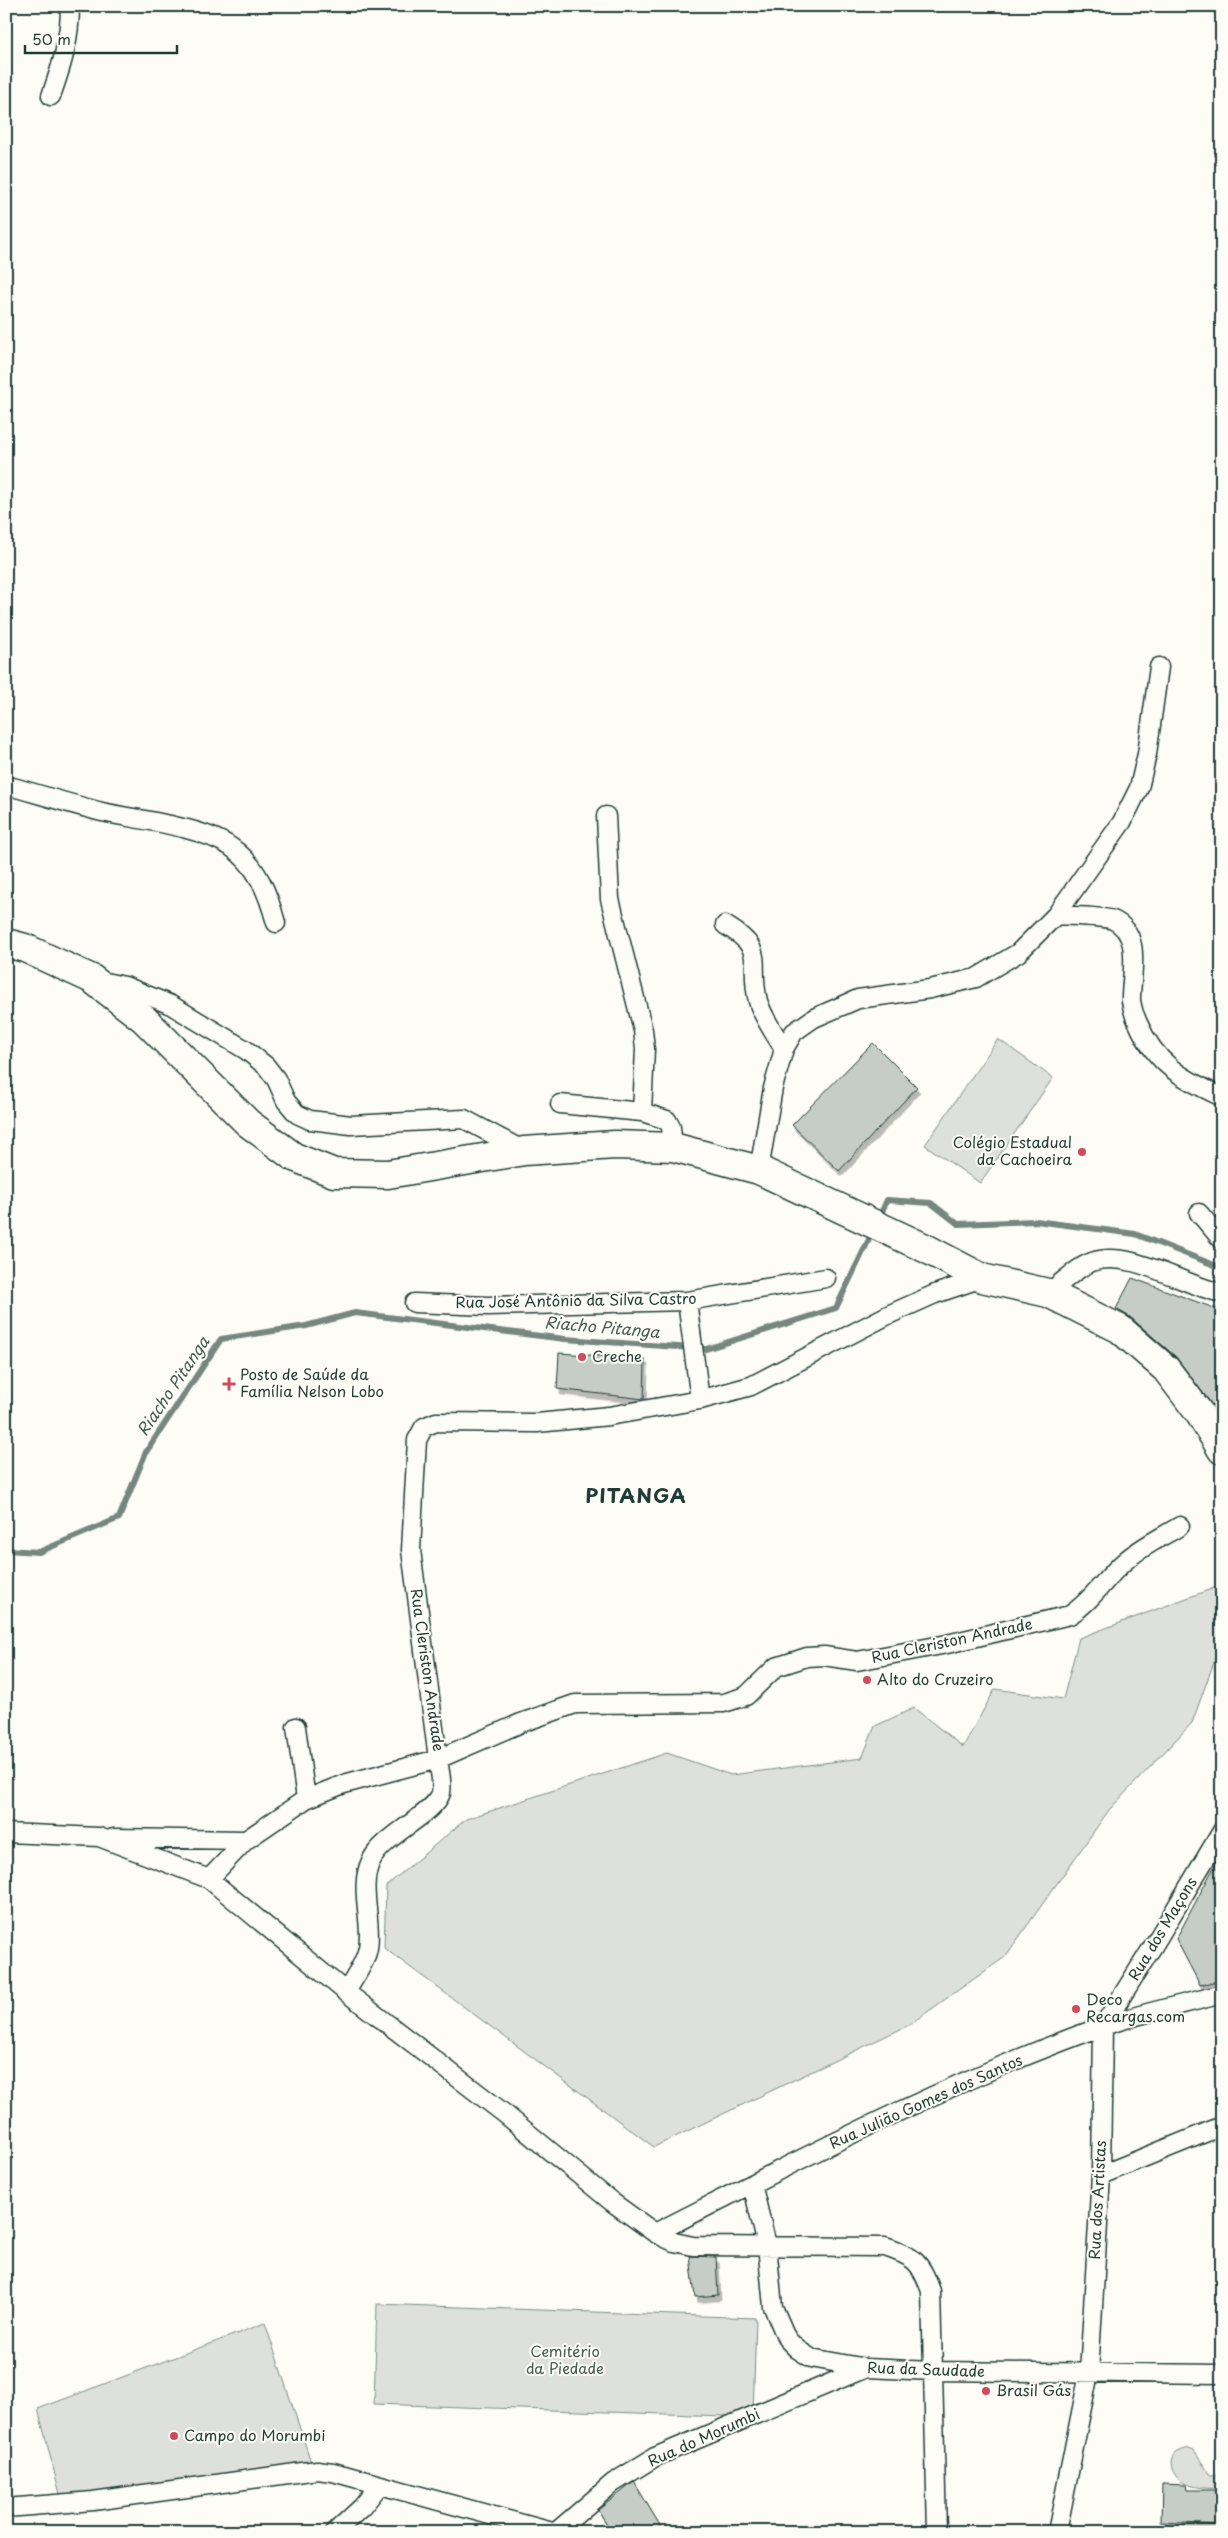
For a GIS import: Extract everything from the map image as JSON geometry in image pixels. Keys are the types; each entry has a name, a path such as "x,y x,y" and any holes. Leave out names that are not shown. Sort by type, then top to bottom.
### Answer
{"main road":[{"path":"6,943 25,948 92,979 144,1019 248,1123 294,1157 334,1173 388,1174 524,1150 616,1145 673,1147 759,1170 927,1249 982,1278 1048,1293 1120,1329 1166,1369 1200,1414 1222,1450"}],"street":[{"path":"51,96 63,64 70,33 70,6"},
{"path":"759,1170 773,1088 784,1050 794,1032 814,1018 858,1000 930,990 976,978 1018,953 1056,915 1122,822 1139,788 1147,754 1159,667"},
{"path":"6,786 101,812 207,835 230,846 252,866 268,894 276,924"},
{"path":"606,816 610,899 643,1030 645,1050 642,1112"},
{"path":"1056,915 1113,920 1124,929 1132,943 1134,964 1131,1003 1138,1024 1152,1049 1171,1070 1222,1098"},
{"path":"725,926 744,936 750,944 754,954 755,983 759,1003 784,1050"},
{"path":"92,979 125,986 171,1005 206,1024 266,1066 276,1079 286,1101 297,1114 310,1120 351,1125 464,1119 524,1150"},
{"path":"560,1104 642,1112 667,1120 671,1127 673,1147"},
{"path":"1199,1213 1222,1240"},
{"path":"1048,1293 1090,1262 1104,1258 1136,1263 1206,1290 1222,1293"},
{"name":"Rua José Antônio da Silva Castro","path":"414,1303 488,1306 687,1302 826,1278"},
{"name":"Rua Cleriston Andrade","path":"982,1278 935,1294 888,1314 751,1386 700,1400 609,1416 537,1423 436,1422 424,1427 417,1440 411,1550 438,1759 521,1723 575,1704 724,1703 746,1696 776,1668 807,1657 824,1656 857,1661 947,1644 1070,1615 1086,1605 1100,1586 1126,1560 1180,1526"},
{"path":"687,1302 700,1400"},
{"path":"296,1727 306,1799"},
{"path":"209,1879 246,1840 306,1799 344,1784 438,1759 441,1787 437,1800 391,1838 370,1861 366,1882 368,1947 364,1963 346,1992"},
{"name":"Rua dos Maçons","path":"1103,2026 1222,1830"},
{"path":"6,1833 246,1840"},
{"path":"98,1837 209,1879 346,1992 419,2046 612,2202 655,2233 674,2242 693,2246 885,2247 907,2254 922,2267 931,2291 937,2532"},
{"name":"Rua Julião Gomes dos Santos","path":"655,2233 976,2076 1103,2026 1222,1994"},
{"name":"Rua dos Artistas","path":"1057,2532 1089,2373 1101,2175 1103,2026"},
{"path":"1101,2175 1222,2126"},
{"path":"752,2184 767,2245"},
{"name":"Rua da Saudade","path":"767,2245 773,2307 787,2338 796,2350 811,2358 866,2368 933,2371 1222,2374"},
{"name":"Rua do Morumbi","path":"556,2532 613,2483 655,2457 866,2368"},
{"path":"6,2508 93,2502 317,2470 333,2472 552,2532"},
{"path":"335,2532 362,2507 379,2486"}],"green space":[{"path":"998,1039 1053,1078 980,1183 925,1145"},
{"path":"1222,1585 1222,1640 1192,1723 1109,1810 1005,1957 909,2025 654,2147 384,1948 386,1886 466,1819 667,1753 731,1775 862,1758 875,1726 914,1708 963,1747 995,1689 1063,1699 1079,1638"},
{"name":"Cemitério da Piedade","path":"377,2304 756,2318 753,2417 374,2404"},
{"name":"Campo do Morumbi","path":"265,2323 311,2462 61,2498 38,2409"},
{"path":"1189,2448 1194,2450 1211,2475 1216,2475 1222,2468 1222,2488 1208,2488 1186,2484 1178,2478 1172,2469 1172,2460 1178,2452"}],"building":[{"path":"873,1043 917,1087 839,1171 792,1125"},
{"path":"1132,1278 1222,1311 1222,1399 1212,1405 1176,1357 1130,1317 1116,1309"},
{"path":"559,1353 645,1359 644,1399 557,1389"},
{"path":"1222,1852 1222,1980 1200,1985 1176,1939"},
{"path":"690,2256 716,2257 718,2295 695,2297"},
{"path":"634,2482 664,2532 612,2532 598,2510"},
{"path":"1162,2484 1186,2485 1187,2490 1222,2490 1222,2525 1161,2522"}],"waterway":[{"name":"Riacho Pitanga","path":"878,1220 887,1200 931,1203 958,1224 1036,1221 1135,1234 1222,1268"},
{"name":"Riacho Pitanga","path":"6,1550 39,1552 119,1518 146,1452 221,1339 306,1326 355,1313 565,1339 706,1349 836,1308 873,1231"}],"place":[{"name":"Colégio Estadual da Cachoeira","path":"1082,1152"},
{"name":"Creche","path":"582,1357"},
{"name":"Posto de Saúde da Família Nelson Lobo","path":"229,1384"},
{"name":"Alto do Cruzeiro","path":"867,1680"},
{"name":"Deco Recargas.com","path":"1076,2009"},
{"name":"Brasil Gás","path":"986,2391"},
{"name":"Campo do Morumbi","path":"174,2436"}],"district":[{"name":"PITANGA","path":"636,1496"}]}
